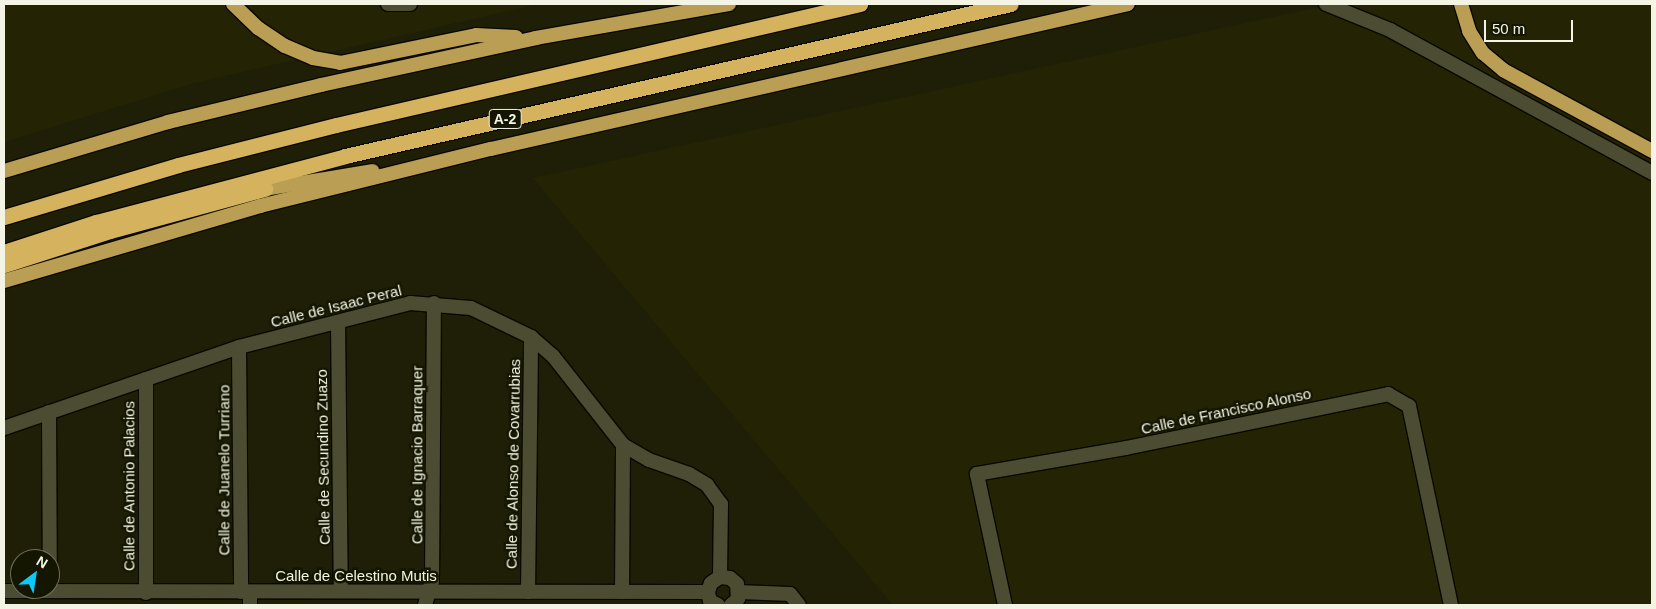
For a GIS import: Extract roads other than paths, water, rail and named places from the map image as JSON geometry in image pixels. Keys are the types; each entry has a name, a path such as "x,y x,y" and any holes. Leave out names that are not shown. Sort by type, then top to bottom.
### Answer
{"highway":[{"path":"233,4 258,28 285,46 313,58 340,63 476,35 536,38"},
{"path":"4,171 187,117 536,38 729,4"},
{"name":"A-2","path":"4,217 178,165 327,127 860,4"},
{"name":"A-2","path":"4,252 96,222 344,156 1011,4"},
{"path":"4,281 251,208 491,149 1128,4"},
{"path":"1461,4 1469,31 1483,53 1503,70 1652,151"},
{"path":"4,265 110,231 265,189 491,149"}],"street":[{"path":"388,4 409,4"},
{"path":"1326,4 1390,30 1652,173"},
{"name":"Calle de Isaac Peral","path":"4,428 239,347 410,303 434,303 471,308 531,337 553,356 622,445 649,460 689,474 707,485 721,504 720,577"},
{"name":"Calle de Ignacio Barraquer","path":"427,599 432,581 434,303"},
{"name":"Calle de Secundino Zuazo","path":"338,322 341,591"},
{"name":"Calle de Alonso de Covarrubias","path":"528,592 531,337"},
{"name":"Calle de Juanelo Turriano","path":"239,347 247,596"},
{"name":"Calle de Antonio Palacios","path":"146,379 146,593"},
{"name":"Calle de Francisco Alonso","path":"1005,605 977,474 1126,448 1388,394 1408,406 1452,605"},
{"path":"50,412 50,549"},
{"path":"622,445 622,592"},
{"path":"718,605 710,600 708,592 711,583 720,577 730,578 739,592"},
{"name":"Calle de Celestino Mutis","path":"60,591 247,596 341,591 427,599 528,592 708,592"},
{"path":"731,605 739,592"},
{"path":"739,592 790,594 799,605"}]}
